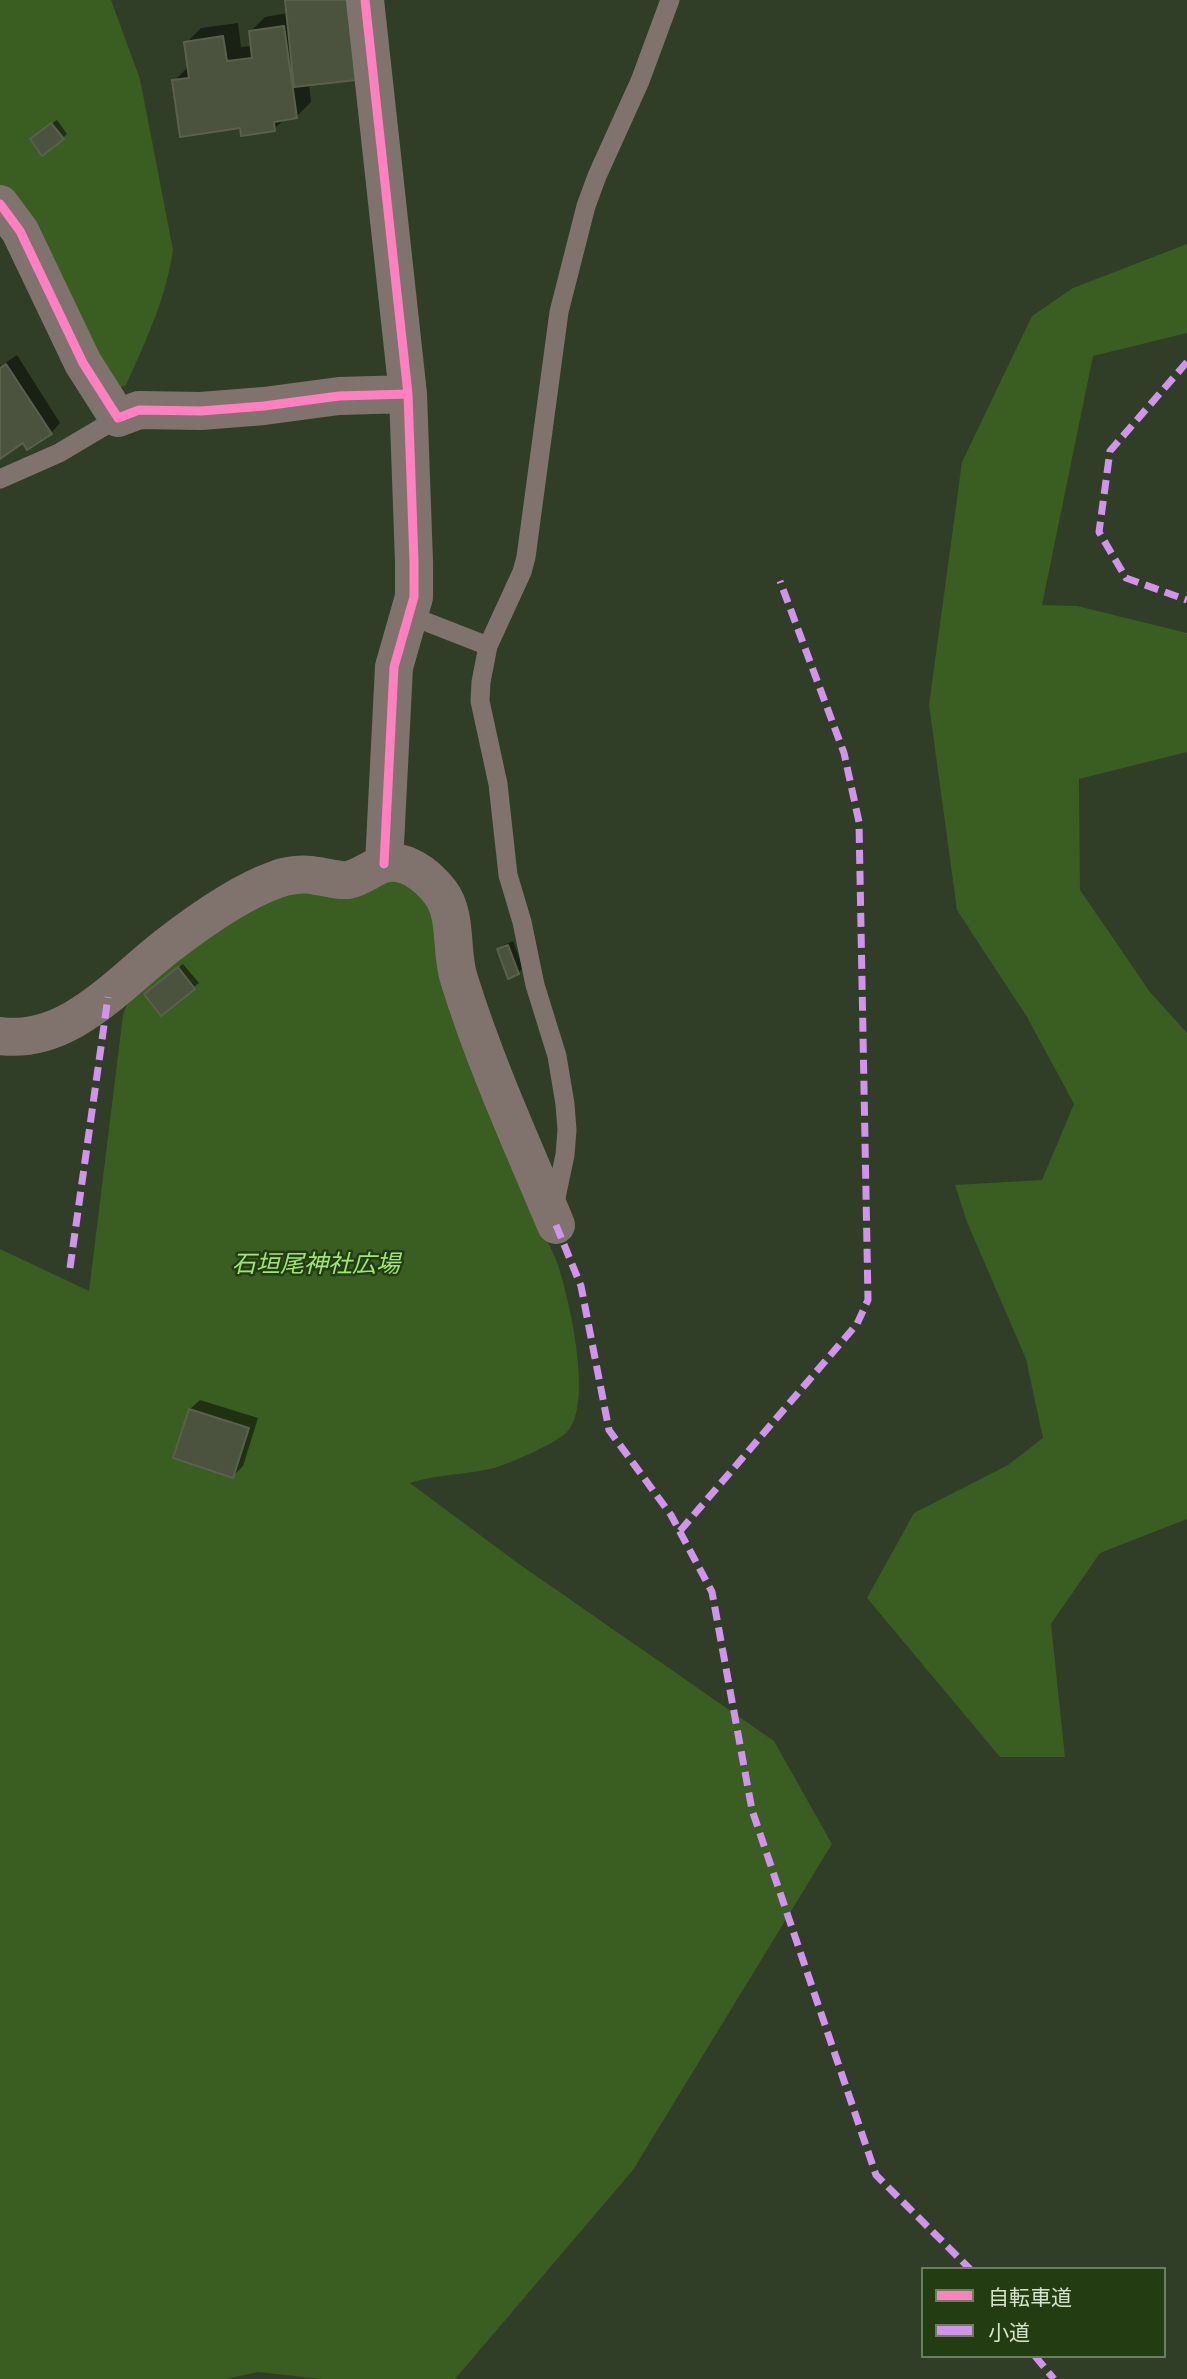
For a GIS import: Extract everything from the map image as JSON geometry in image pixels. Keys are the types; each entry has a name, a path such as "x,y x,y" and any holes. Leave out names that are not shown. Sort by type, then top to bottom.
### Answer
{"street":[{"path":"365,0 408,394 414,562 411,613 394,667 384,864"},
{"path":"0,204 20,230 83,363 118,418 139,410 201,411 339,396 408,394"},
{"path":"0,1036 33,1036 79,1017 214,912 274,880 288,876 314,875 345,880 358,878 384,864 394,862 417,870 441,893 449,911 458,977 498,1087 556,1225"}],"lane":[{"path":"556,1225 554,1205 565,1155 567,1130 565,1104 557,1056 535,985 522,922 508,875 498,784 481,701 481,682 488,646 522,572 526,557 559,312 586,206 640,81 670,0"},
{"path":"0,479 69,448 118,418"},
{"path":"411,613 432,625 488,646"}],"green space":[{"path":"0,0 111,0 140,79 173,250 166,285 148,336 126,385 117,389 0,195"},
{"path":"1187,244 1187,333 1093,356 1042,605 1077,606 1187,633 1187,752 1079,779 1080,890 1150,992 1187,1033 1187,1519 1100,1553 1051,1624 1065,1757 1000,1757 867,1598 914,1513 1008,1465 1043,1438 1026,1359 967,1222 955,1185 1042,1180 1074,1104 1027,1017 957,910 929,705 962,462 1032,316 1073,288"},
{"name":"石垣尾神社広場","path":"401,877 424,896 534,1216 558,1265 573,1325 579,1376 579,1399 575,1418 561,1437 532,1453 494,1468 410,1483 519,1564 774,1741 832,1844 633,2170 455,2379 322,2379 258,2372 226,2379 0,2379 0,1249 89,1291 123,1015 131,993 255,897"}],"building":[{"path":"285,0 348,0 356,80 294,87"},
{"path":"284,26 297,118 274,122 275,131 241,136 240,128 180,137 172,80 189,78 184,42 223,36 227,61 252,58 249,31"},
{"path":"51,123 64,139 42,156 30,139"},
{"path":"6,364 52,434 27,450 23,443 0,459 0,368"},
{"path":"508,945 519,974 508,979 497,949"},
{"path":"178,967 195,989 161,1016 144,994"},
{"path":"189,1409 249,1428 233,1478 173,1458"}],"marked path":[{"path":"1187,362 1110,451 1099,532 1126,578 1187,600"},
{"path":"680,1531 857,1324 868,1300 859,822 844,753 780,581"},
{"path":"70,1268 108,997"},
{"path":"556,1225 581,1286 609,1430 671,1515 712,1592 752,1810 876,2175 968,2267"},
{"path":"1037,2358 1054,2379"}],"cycle path":[{"path":"365,0 408,394 414,562 414,597 394,667 384,864"},
{"path":"0,204 20,231 83,363 118,418 139,410 201,411 339,396 408,394"}]}
